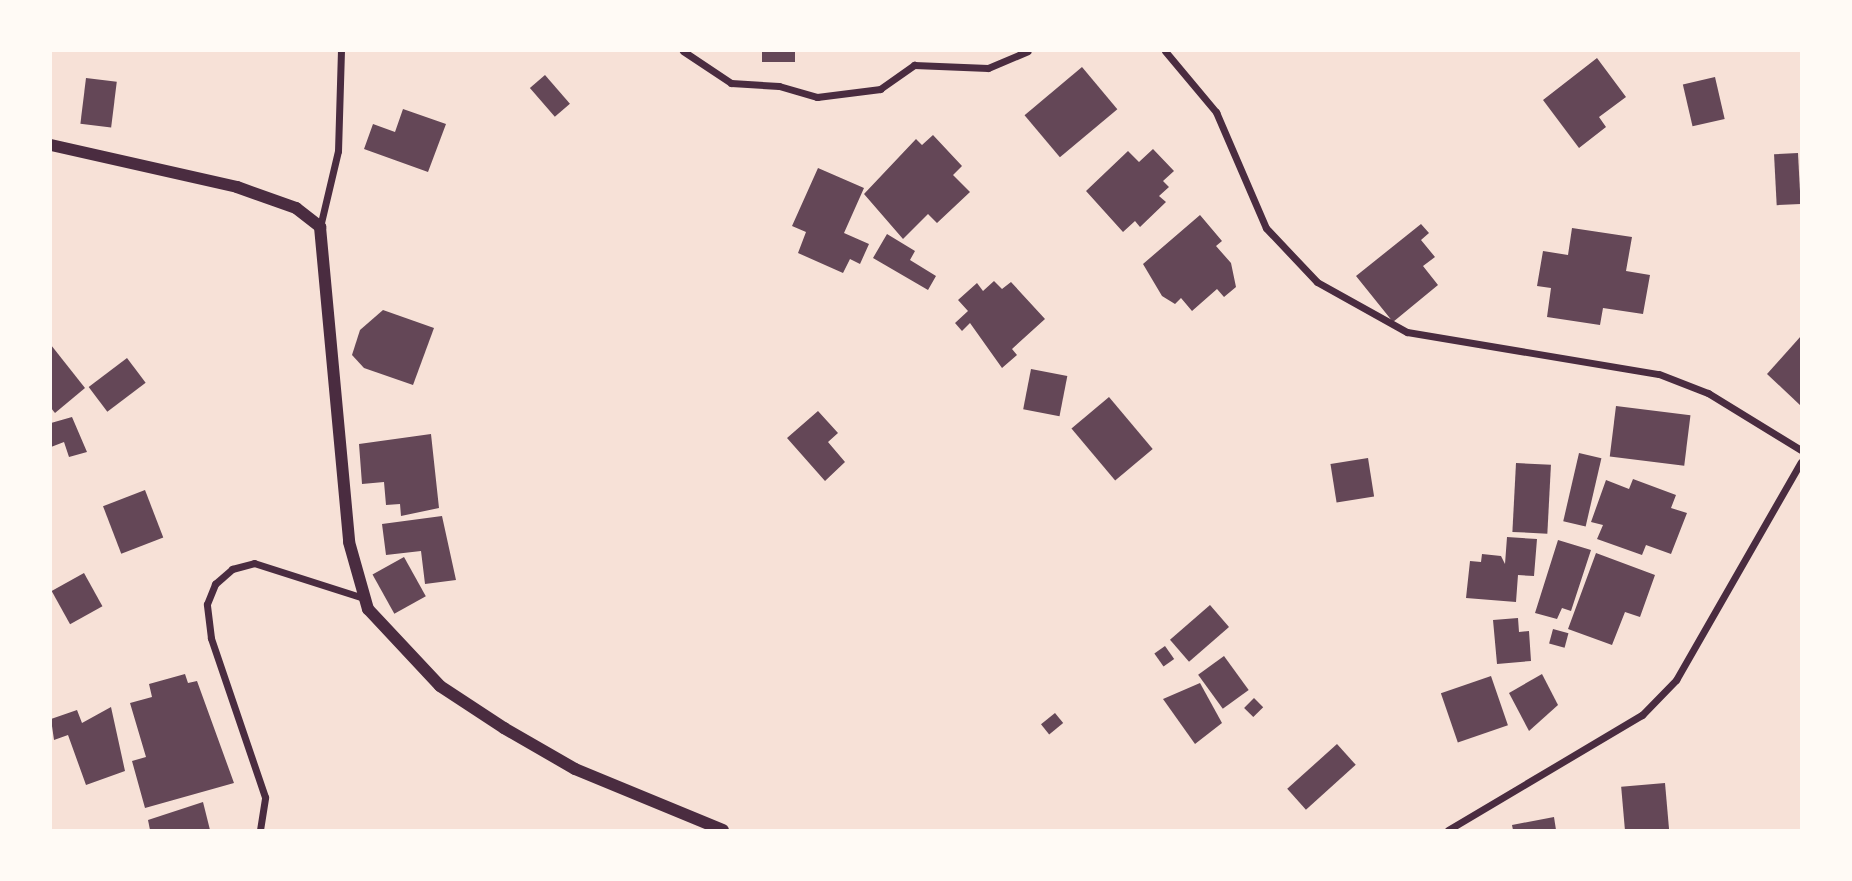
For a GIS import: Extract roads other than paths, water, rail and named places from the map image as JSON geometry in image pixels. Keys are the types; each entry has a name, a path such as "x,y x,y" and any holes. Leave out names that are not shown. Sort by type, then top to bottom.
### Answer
{"street":[{"path":"341,51 338,151 320,227 349,542 364,598 395,645 440,686 503,728 575,769 723,830"},
{"path":"683,51 731,83 779,86 817,97 880,89 914,65 988,68 1028,51"},
{"path":"1165,51 1216,112 1266,228 1317,282 1407,332 1659,374 1708,393 1801,450"},
{"path":"51,145 237,187 296,208 320,227"},
{"path":"1448,830 1642,716 1676,680 1801,462"},
{"path":"260,830 266,821 265,797 211,638 207,604 215,584 232,569 254,563 364,598"}]}
